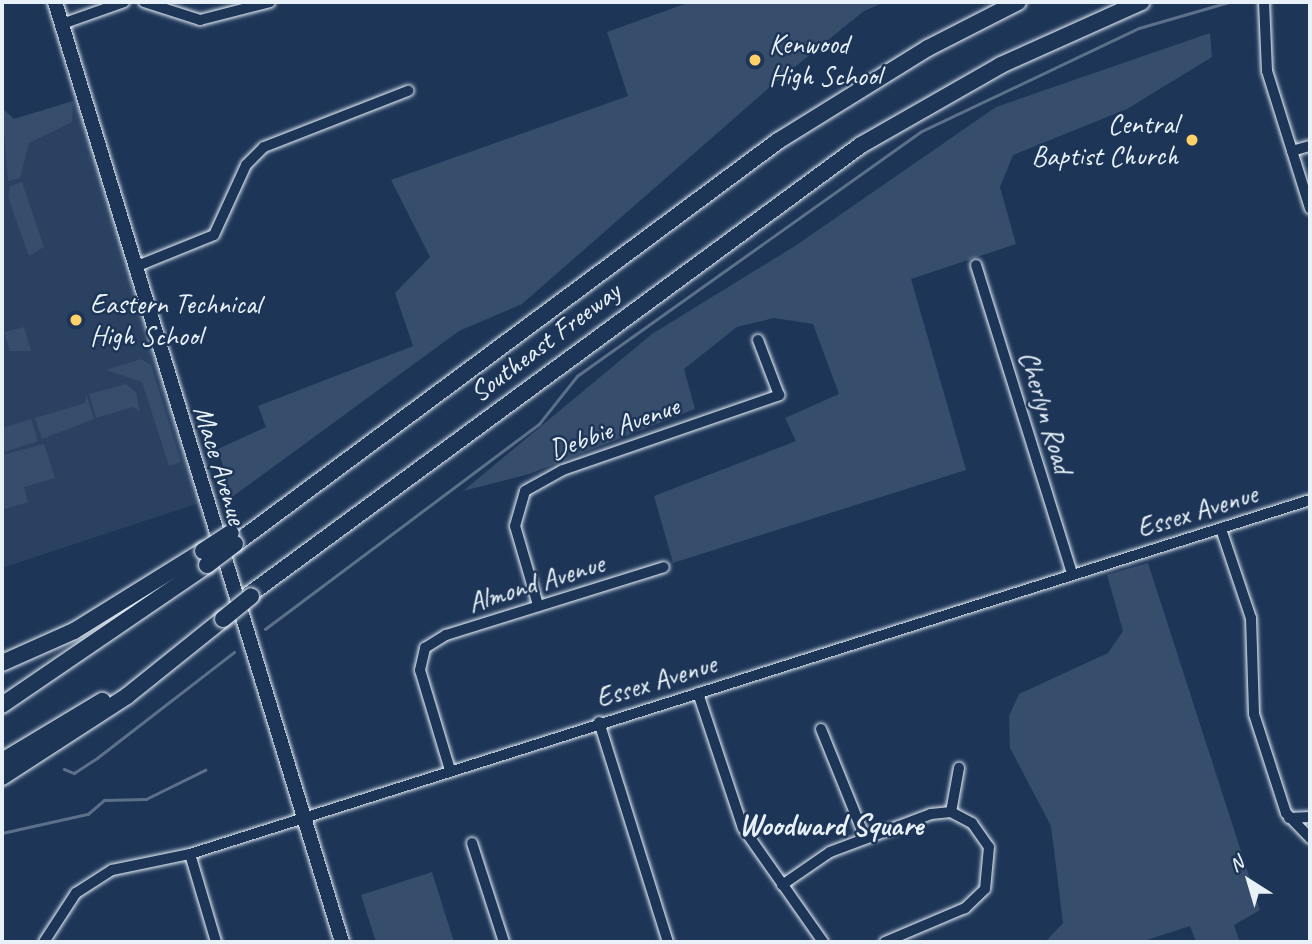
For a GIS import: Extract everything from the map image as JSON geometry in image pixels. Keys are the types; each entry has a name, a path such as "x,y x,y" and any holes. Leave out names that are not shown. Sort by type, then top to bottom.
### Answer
{"highway":[{"name":"Southeast Freeway","path":"205,558 342,464 778,141 916,54 1018,2"},
{"name":"Southeast Freeway","path":"2,761 121,689 223,617 270,579 839,160 1001,65 1142,2"},
{"path":"2,663 74,631 205,558"},
{"path":"2,705 205,558"},
{"path":"2,777 127,696 223,617"}],"main road":[{"name":"Mace Avenue","path":"55,2 342,942"}],"street":[{"path":"62,24 124,2"},
{"path":"144,2 200,20 270,2"},
{"path":"1264,2 1262,26 1267,71 1310,208"},
{"path":"135,267 214,235 246,165 264,147 408,90"},
{"path":"1292,152 1310,146"},
{"name":"Cherlyn Road","path":"976,265 1072,573"},
{"name":"Debbie Avenue","path":"538,605 516,526 525,491 563,470 779,395 758,340"},
{"name":"Essex Avenue","path":"44,942 65,905 100,876 190,854 599,722 1310,500"},
{"path":"1221,529 1251,618 1254,714 1289,818 1310,838"},
{"name":"Almond Avenue","path":"450,770 420,670 425,648 538,605 664,567"},
{"path":"698,693 737,816 823,942"},
{"path":"599,722 668,942"},
{"path":"821,729 865,838"},
{"path":"951,811 959,768"},
{"path":"782,885 819,858 865,838 951,811 972,823 989,847 985,889 965,908 885,942"},
{"path":"1289,818 1310,817"},
{"path":"472,843 504,942"},
{"path":"190,854 216,942"}],"shaded area":[{"path":"690,2 885,2 864,11 770,87 522,304 459,331 232,497 218,449 266,427 258,406 413,346 395,293 430,257 391,180 628,96 607,32"},
{"path":"1210,33 1212,57 1127,109 1013,155 1000,187 1016,244 911,279 966,470 673,563 654,496 796,441 785,418 839,394 813,324 774,318 737,327 684,369 695,409 529,474 463,491 652,334 795,246 996,107"},
{"name":"Eastern Technical High School","path":"83,98 205,501 2,568 2,108 14,119"},
{"path":"73,101 72,122 29,143 20,178 8,181 2,108 14,119"},
{"path":"22,182 44,247 29,256 8,197 10,186"},
{"path":"24,327 31,351 10,351 4,332"},
{"path":"141,359 151,365 181,462 169,466 142,382 106,370"},
{"path":"126,384 136,392 140,412 133,407 96,418 89,394"},
{"path":"86,394 94,419 42,439 35,418 85,403"},
{"path":"31,419 38,441 2,453 2,428"},
{"path":"44,444 55,478 24,487 28,502 2,510 2,455"},
{"path":"1148,563 1260,910 1234,925 1240,942 1196,942 1190,926 1141,942 1045,942 1063,923 1051,826 1010,748 1009,716 1019,694 1108,653 1123,631 1107,575"},
{"path":"432,872 454,942 376,942 361,895"}],"waterway":[{"path":"265,629 539,424 577,376 920,132 1139,28 1229,2"},
{"path":"64,769 74,773 97,758 234,652"},
{"path":"2,833 88,814 104,800 146,799 205,770"}],"place":[{"name":"Kenwood High School","path":"755,60"},
{"name":"Central Baptist Church","path":"1192,140"},
{"name":"Eastern Technical High School","path":"76,320"}],"district":[{"name":"Woodward Square","path":"831,825"}]}
